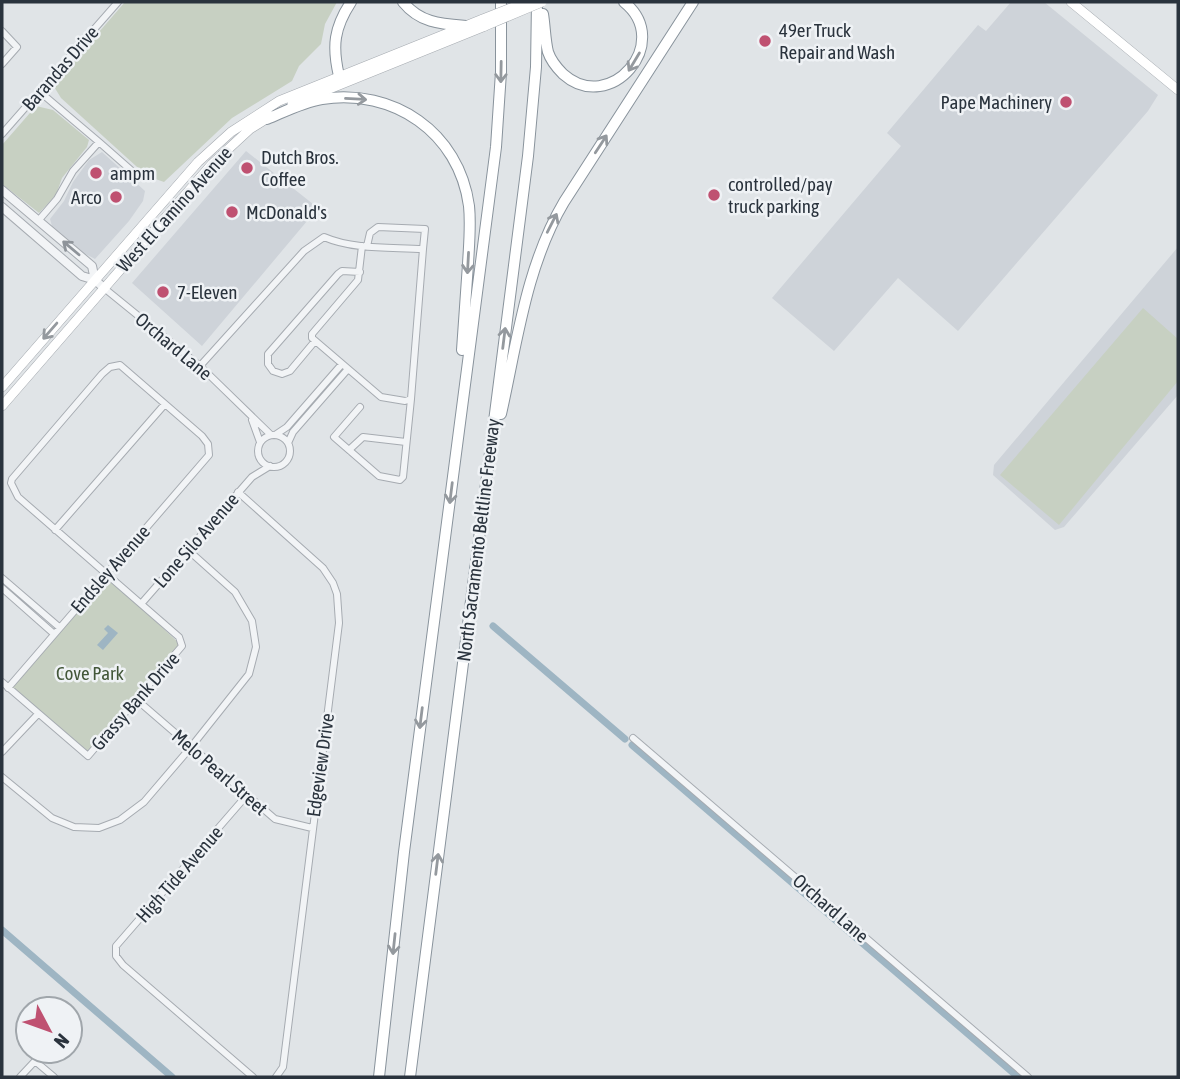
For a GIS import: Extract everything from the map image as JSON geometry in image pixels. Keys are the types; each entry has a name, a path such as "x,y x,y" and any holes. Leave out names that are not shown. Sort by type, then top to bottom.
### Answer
{"highway":[{"path":"341,79 335,60 336,37 339,24 351,2"},
{"path":"403,2 425,20 467,26"},
{"path":"540,2 548,53 556,68 569,79 585,86 602,86 618,81 631,70 640,55 643,38 640,22 631,7 624,2"},
{"name":"North Sacramento Beltline Freeway","path":"410,1077 533,111 540,2"},
{"path":"486,478 532,275 547,233 692,2"},
{"name":"North Sacramento Beltline Freeway","path":"379,1077 405,842 496,147 501,72 501,3"},
{"path":"267,119 319,99 354,98 382,101 403,110 428,128 446,148 465,187 470,217 457,447"}],"main road":[{"name":"West El Camino Avenue","path":"2,406 212,164 240,137 298,100 341,79 467,26 484,22 526,2"},
{"name":"West El Camino Avenue","path":"2,387 216,144 246,121 279,101 540,2"},
{"path":"1071,2 1176,85"}],"street":[{"name":"Barandas Drive","path":"2,134 118,2"},
{"path":"2,31 17,47 2,64"},
{"path":"40,92 132,171"},
{"path":"38,221 99,142"},
{"name":"Orchard Lane","path":"2,191 92,265 95,280"},
{"name":"Orchard Lane","path":"2,207 82,276 95,280 200,366 273,435"},
{"path":"360,407 334,437 379,476 400,480 403,477 407,442 411,399 425,229 378,227 370,233 365,246 358,280 312,334 316,341 381,397 405,401 411,399"},
{"path":"200,366 304,251 324,237 341,243 365,246 423,249"},
{"path":"316,341 290,371 282,374 274,371 268,364 268,354 338,274 342,271 360,272"},
{"path":"342,364 287,427 260,442 261,461 270,466 285,463 290,454 288,443 293,432 348,369"},
{"path":"55,530 165,404 120,365 110,367 11,483 18,497 55,530 106,575 141,604"},
{"name":"Endsley Avenue","path":"5,685 106,575 209,455 208,444 202,436 165,404"},
{"name":"Orchard Lane","path":"250,415 260,442"},
{"path":"273,435 280,436 288,443"},
{"path":"349,450 363,437 407,442"},
{"name":"Lone Silo Avenue","path":"252,477 259,456"},
{"name":"Lone Silo Avenue","path":"141,604 252,477 270,466"},
{"name":"Edgeview Drive","path":"238,492 323,568 337,594 339,605 338,634 283,1067 276,1077"},
{"path":"2,777 52,818 74,827 99,828 120,820 144,802 191,747 249,674 256,647 252,621 235,592 188,550"},
{"path":"2,578 56,630"},
{"path":"2,589 56,630"},
{"name":"Grassy Bank Drive","path":"38,713 88,756 182,646 179,636 141,604"},
{"path":"2,752 38,713 5,685"},
{"name":"Melo Pearl Street","path":"137,700 275,819 312,828"},
{"name":"Orchard Lane","path":"633,738 1028,1077"},
{"name":"High Tide Avenue","path":"247,795 116,946 116,956 123,965 253,1077"},
{"path":"20,1077 35,1061 54,1077"}],"shaded area":[{"path":"1011,2 1044,2 1158,95 1148,111 958,331 898,278 834,351 772,298 901,146 887,133 978,25 986,31"},
{"path":"246,151 318,208 202,346 132,283"},
{"path":"102,152 145,191 143,201 129,221 95,259 76,249 52,226 50,219 89,160"},
{"path":"1178,247 1178,395 1064,527 1055,530 993,475 994,465"}],"green space":[{"path":"125,2 337,2 325,24 321,44 299,66 292,81 232,118 164,182 147,176 61,98 53,85"},
{"path":"36,106 53,110 89,140 87,147 62,178 56,195 39,213 2,184 2,145"},
{"path":"1143,308 1178,339 1178,381 1059,525 1000,475"},
{"name":"Cove Park","path":"106,575 182,646 88,756 8,688"}],"water":[{"path":"108,625 118,633 103,650 97,645 108,633 104,629"}],"waterway":[{"path":"493,626 625,739"},
{"path":"632,745 1018,1077"},
{"path":"2,930 172,1077"}],"place":[{"name":"49er Truck Repair and Wash","path":"765,41"},
{"name":"Pape Machinery","path":"1066,102"},
{"name":"Dutch Bros. Coffee","path":"247,168"},
{"name":"ampm","path":"96,173"},
{"name":"controlled/pay truck parking","path":"714,195"},
{"name":"Arco","path":"116,197"},
{"name":"McDonald's","path":"232,212"},
{"name":"7-Eleven","path":"163,292"}]}
